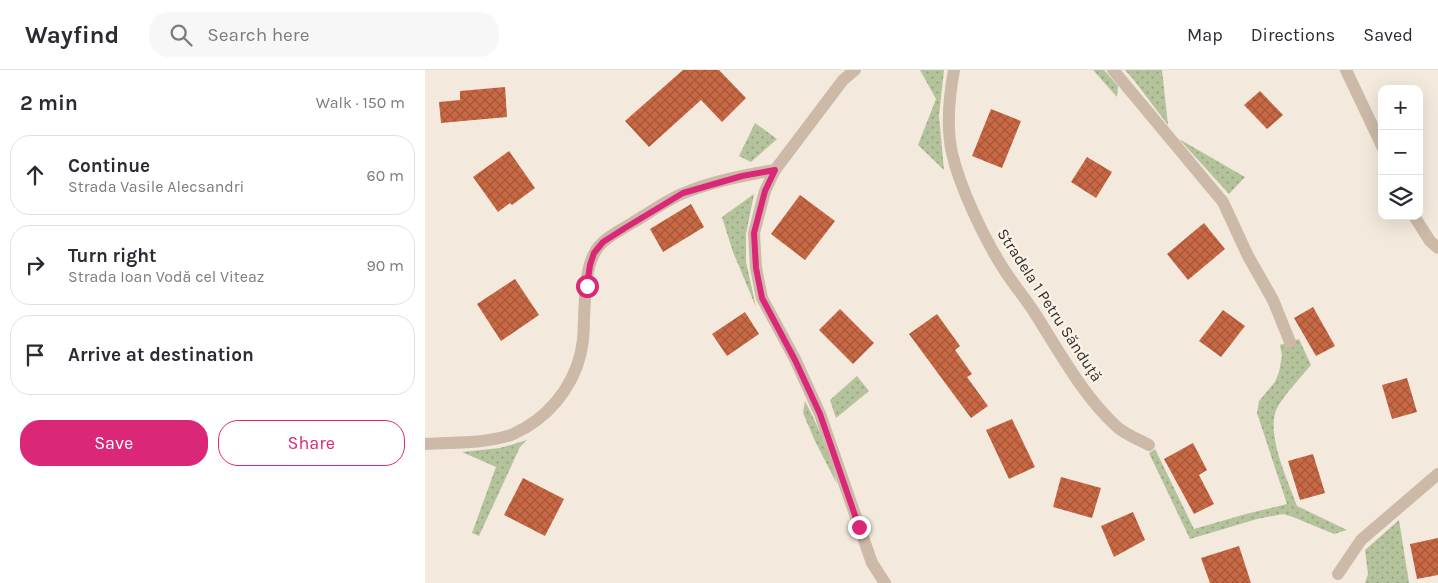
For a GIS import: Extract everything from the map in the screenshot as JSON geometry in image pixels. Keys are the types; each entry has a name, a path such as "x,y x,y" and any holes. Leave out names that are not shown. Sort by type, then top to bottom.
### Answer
{"street":[{"path":"855,70 843,80 775,170 765,191 754,233 756,268 762,298 795,360 820,414 873,563 885,583"},
{"name":"Stradela 1 Petru Sănduță","path":"954,70 950,89 948,123 952,153 967,198 984,234 1002,267 1034,312 1081,387 1117,427 1149,445"},
{"path":"1113,70 1223,202 1248,256 1273,300 1289,342"},
{"path":"1346,70 1378,138"},
{"path":"425,444 477,442 512,435 538,420 567,388 576,367 582,342 590,265 594,253 603,242 683,193 742,176 775,170"},
{"path":"1416,220 1429,241 1438,248"},
{"path":"1338,574 1361,540 1438,474"}],"green space":[{"path":"920,70 944,70 939,116 944,170 918,145 936,99"},
{"path":"1093,70 1104,70 1118,86 1117,97"},
{"path":"1125,70 1162,70 1168,125 1133,79"},
{"path":"755,123 777,139 751,162 739,156"},
{"path":"1179,139 1245,177 1229,194"},
{"path":"754,194 746,234 746,262 756,307 733,252 722,217"},
{"path":"1299,339 1311,365 1277,408 1274,418 1274,430 1279,457 1297,506 1347,530 1334,534 1283,514 1257,519 1190,539 1149,453 1155,449 1194,529 1287,504 1257,413 1259,401 1275,382 1279,372 1282,356 1280,345"},
{"path":"857,376 869,391 836,418 830,400"},
{"path":"805,401 824,441 837,484 803,413"},
{"path":"527,440 520,447 479,536 472,533 496,467 462,452 500,448"},
{"path":"1399,520 1409,583 1365,583 1368,574 1365,550"}],"building":[{"path":"683,70 719,70 746,98 722,122 701,100 649,147 625,121"},
{"path":"505,87 507,117 441,123 439,102 460,100 460,91"},
{"path":"1260,91 1283,115 1267,129 1244,105"},
{"path":"991,109 1021,121 1002,168 972,156"},
{"path":"509,151 535,188 512,205 510,203 498,212 473,177"},
{"path":"1087,157 1112,172 1096,198 1071,182"},
{"path":"800,195 835,221 805,260 771,234"},
{"path":"691,204 704,227 663,252 650,229"},
{"path":"1204,223 1225,249 1188,280 1167,254"},
{"path":"515,279 539,315 501,341 477,304"},
{"path":"1313,307 1335,346 1316,356 1294,318"},
{"path":"840,309 874,343 853,364 819,330"},
{"path":"1223,310 1245,326 1221,357 1199,341"},
{"path":"745,312 759,334 727,356 712,334"},
{"path":"937,314 960,346 955,350 972,374 967,377 988,406 971,418 909,334"},
{"path":"1407,378 1417,412 1392,419 1382,385"},
{"path":"1012,419 1035,467 1009,479 986,430"},
{"path":"1193,443 1207,470 1199,475 1214,504 1194,514 1164,459"},
{"path":"1313,454 1325,493 1300,500 1288,461"},
{"path":"1061,477 1101,488 1092,518 1053,507"},
{"path":"523,478 564,499 545,536 504,515"},
{"path":"1133,512 1145,540 1114,557 1101,526"},
{"path":"1438,538 1438,575 1417,579 1410,544"},
{"path":"1239,546 1251,583 1210,583 1201,558"}],"route":[{"path":"587,286 594,253 603,242 625,228 683,193 714,183 775,170 765,191 754,233 756,268 762,298 795,360 820,414 859,527"}]}
